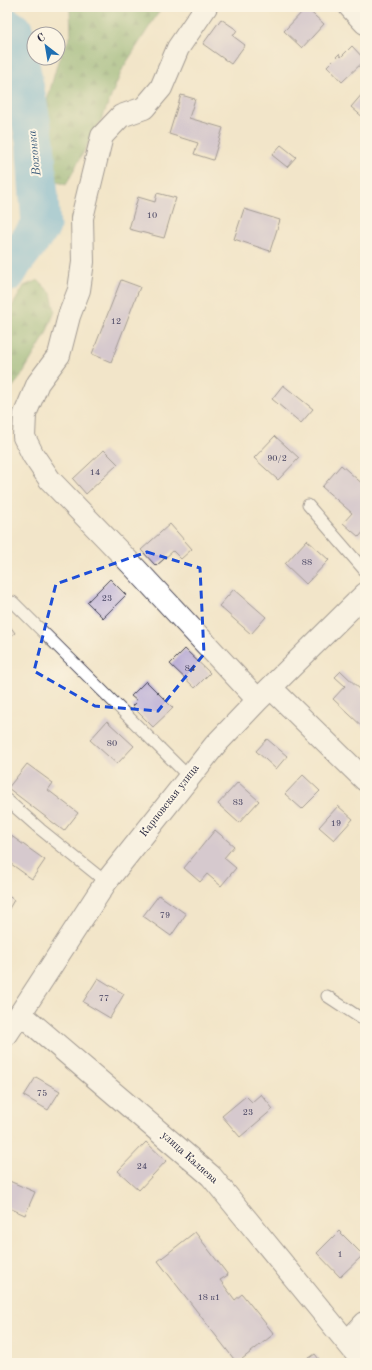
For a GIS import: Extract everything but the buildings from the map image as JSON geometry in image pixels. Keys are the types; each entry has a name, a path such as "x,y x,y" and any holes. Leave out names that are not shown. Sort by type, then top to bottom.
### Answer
{"street":[{"path":"206,7 178,48 160,88 144,108 121,116 102,136 82,218 83,262 79,290 69,316 59,355 38,382 25,414 24,437 33,455 50,480 136,569 264,694 365,780"},
{"path":"350,7 365,23"},
{"name":"Карповская улица","path":"7,1034 106,882 215,745 365,594"},
{"name":"улица Каляева","path":"21,1014 211,1176 364,1363"},
{"path":"347,1342 365,1323"}],"lane":[{"path":"308,505 365,571"},
{"path":"13,602 189,777"},
{"path":"7,800 40,829 106,882"},
{"path":"327,996 365,1021"}],"highlighted area":[{"path":"147,552 200,568 204,654 158,711 95,706 34,671 56,584"}],"green space":[{"path":"69,7 162,7 123,68 103,116 66,185 49,179 46,157 47,101 57,66 66,66 66,45 71,35"},
{"path":"38,280 51,293 55,311 45,336 20,378 7,394 7,315 24,286"}],"waterway":[{"name":"Вохонка","path":"7,27 14,32 35,142 41,226 14,261 7,273"}]}
